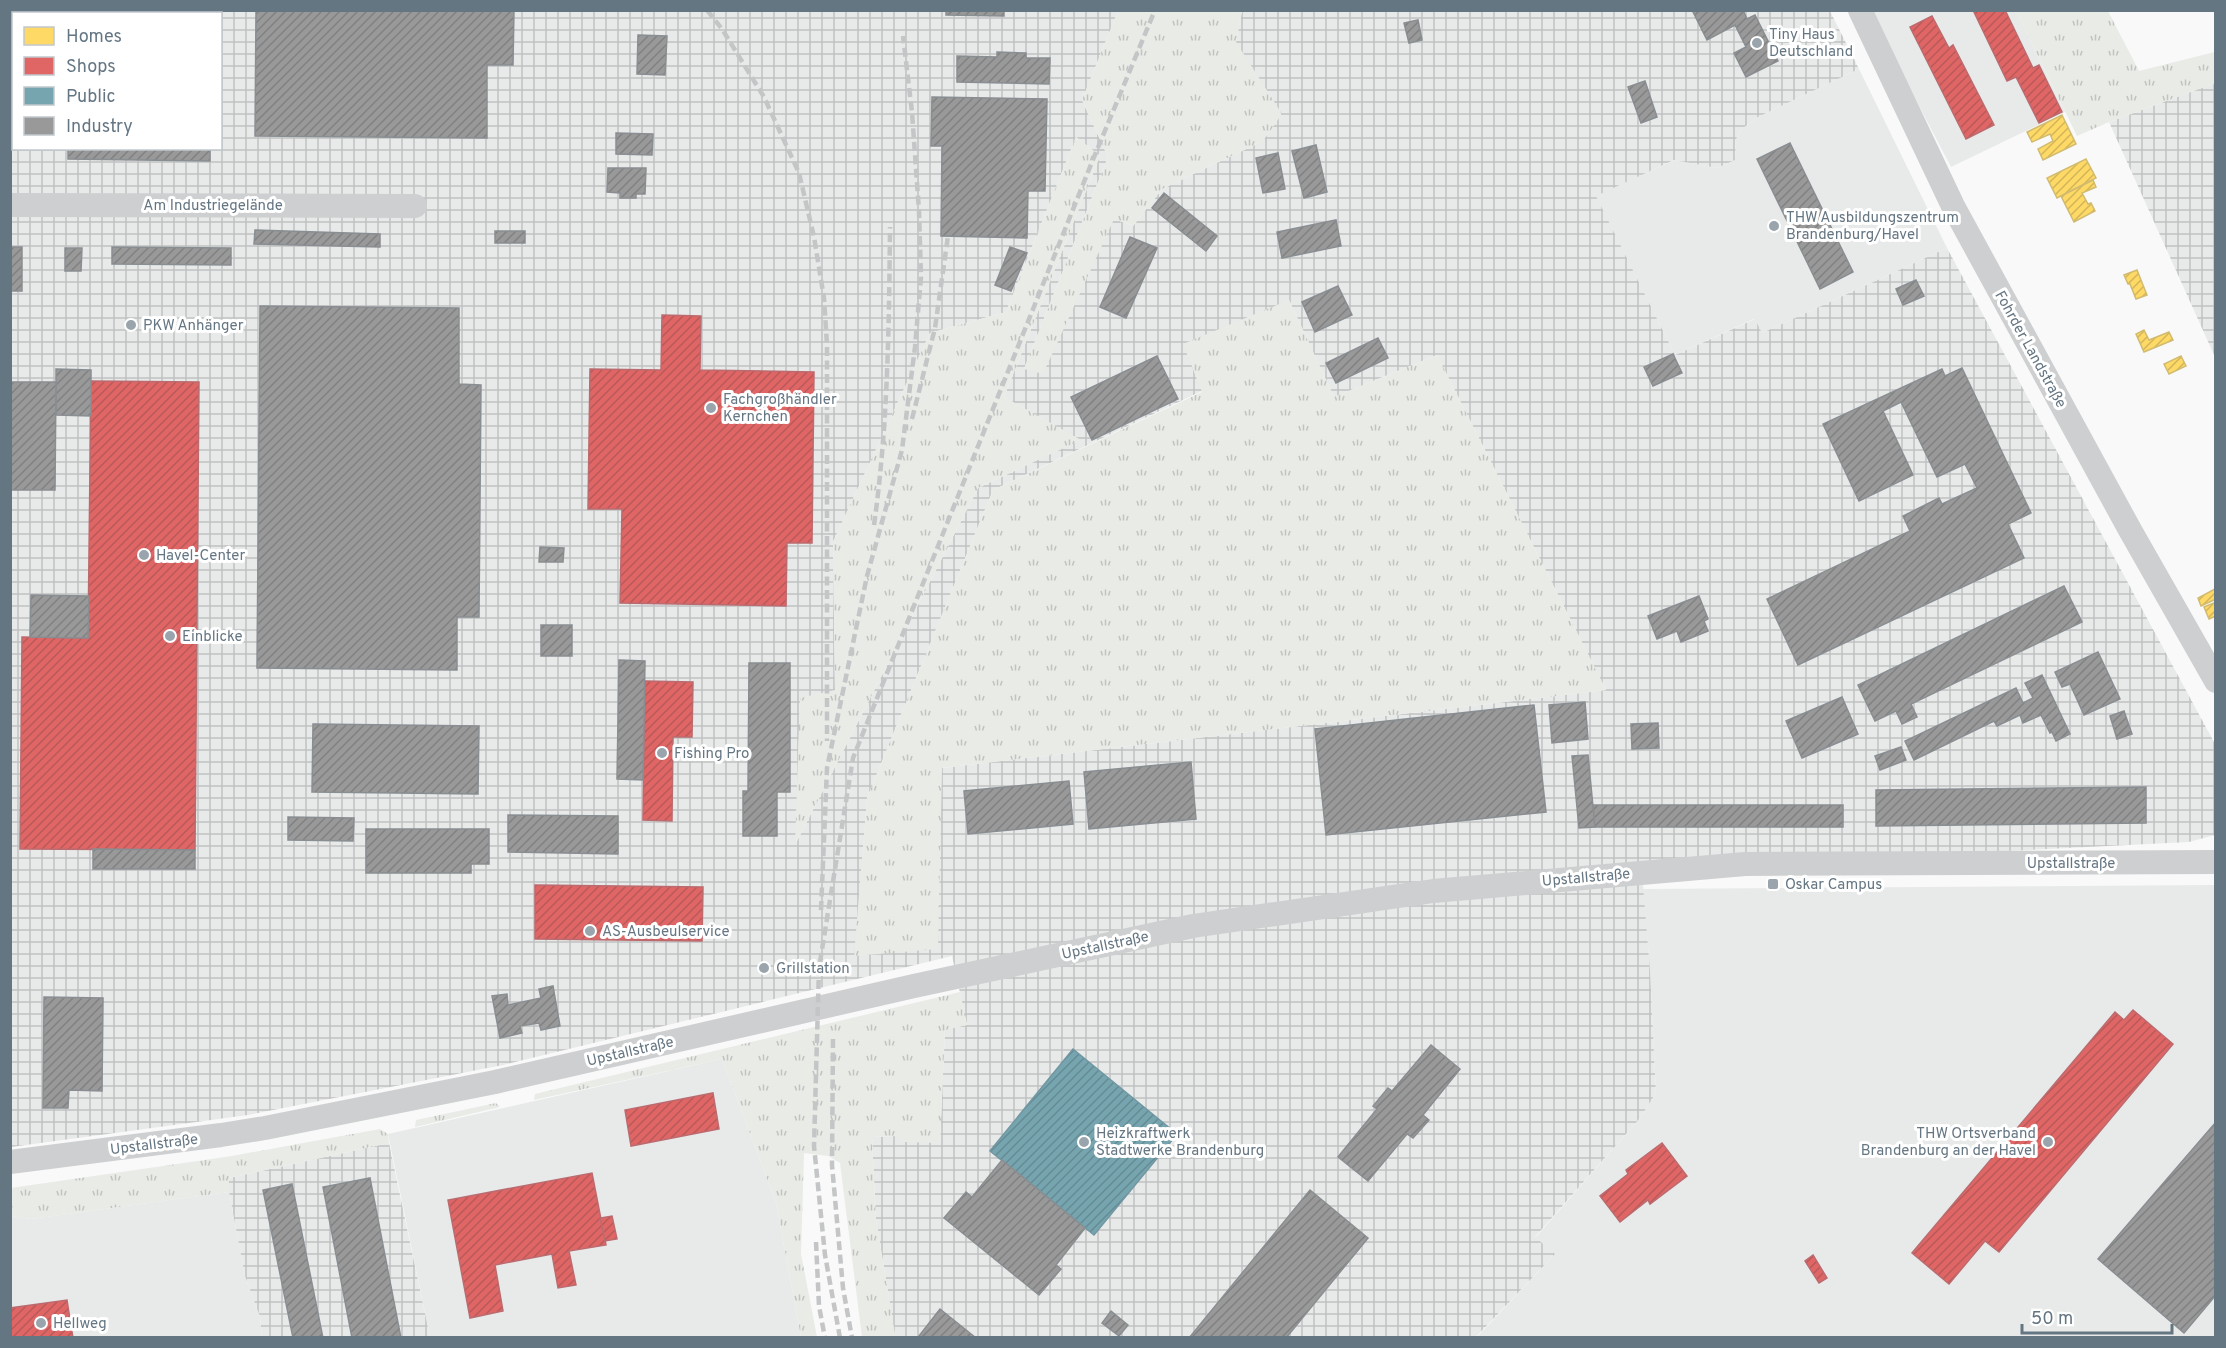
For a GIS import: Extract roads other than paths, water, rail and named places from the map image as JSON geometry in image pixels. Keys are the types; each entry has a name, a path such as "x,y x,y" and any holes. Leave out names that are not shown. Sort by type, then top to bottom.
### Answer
{"street":[{"name":"Fohrder Landstraße","path":"1860,10 1953,206 2130,530 2216,681"},
{"name":"Am Industriegelände","path":"10,205 415,206"},
{"name":"Upstallstraße","path":"10,1162 221,1136 265,1128 502,1080 914,986 1193,926 1433,891 1745,864 2216,862"}],"railway":[{"path":"707,10 722,29 764,97 799,173 814,237 824,298 827,345 827,741"},
{"path":"840,1338 825,1255 814,1146 819,968 853,758 1155,10"},
{"path":"821,910 827,768 867,576 902,450 915,347 921,277 919,211 912,112 903,36"},
{"path":"874,525 885,413 890,227"},
{"path":"912,419 935,328 948,236"},
{"path":"833,1039 832,1165 843,1288 852,1338"},
{"path":"816,1242 819,1306 825,1338"}],"place":[{"name":"Tiny Haus Deutschland","path":"1757,43"},
{"name":"THW Ausbildungszentrum Brandenburg/Havel","path":"1774,226"},
{"name":"PKW Anhänger","path":"131,325"},
{"name":"Fachgroßhändler Kernchen","path":"711,408"},
{"name":"Havel-Center","path":"144,555"},
{"name":"Einblicke","path":"170,636"},
{"name":"Fishing Pro","path":"662,753"},
{"name":"Oskar Campus","path":"1773,884"},
{"name":"AS-Ausbeulservice","path":"590,931"},
{"name":"Grillstation","path":"764,968"},
{"name":"Heizkraftwerk Stadtwerke Brandenburg","path":"1084,1142"},
{"name":"THW Ortsverband Brandenburg an der Havel","path":"2048,1142"},
{"name":"Hellweg","path":"41,1323"}]}
